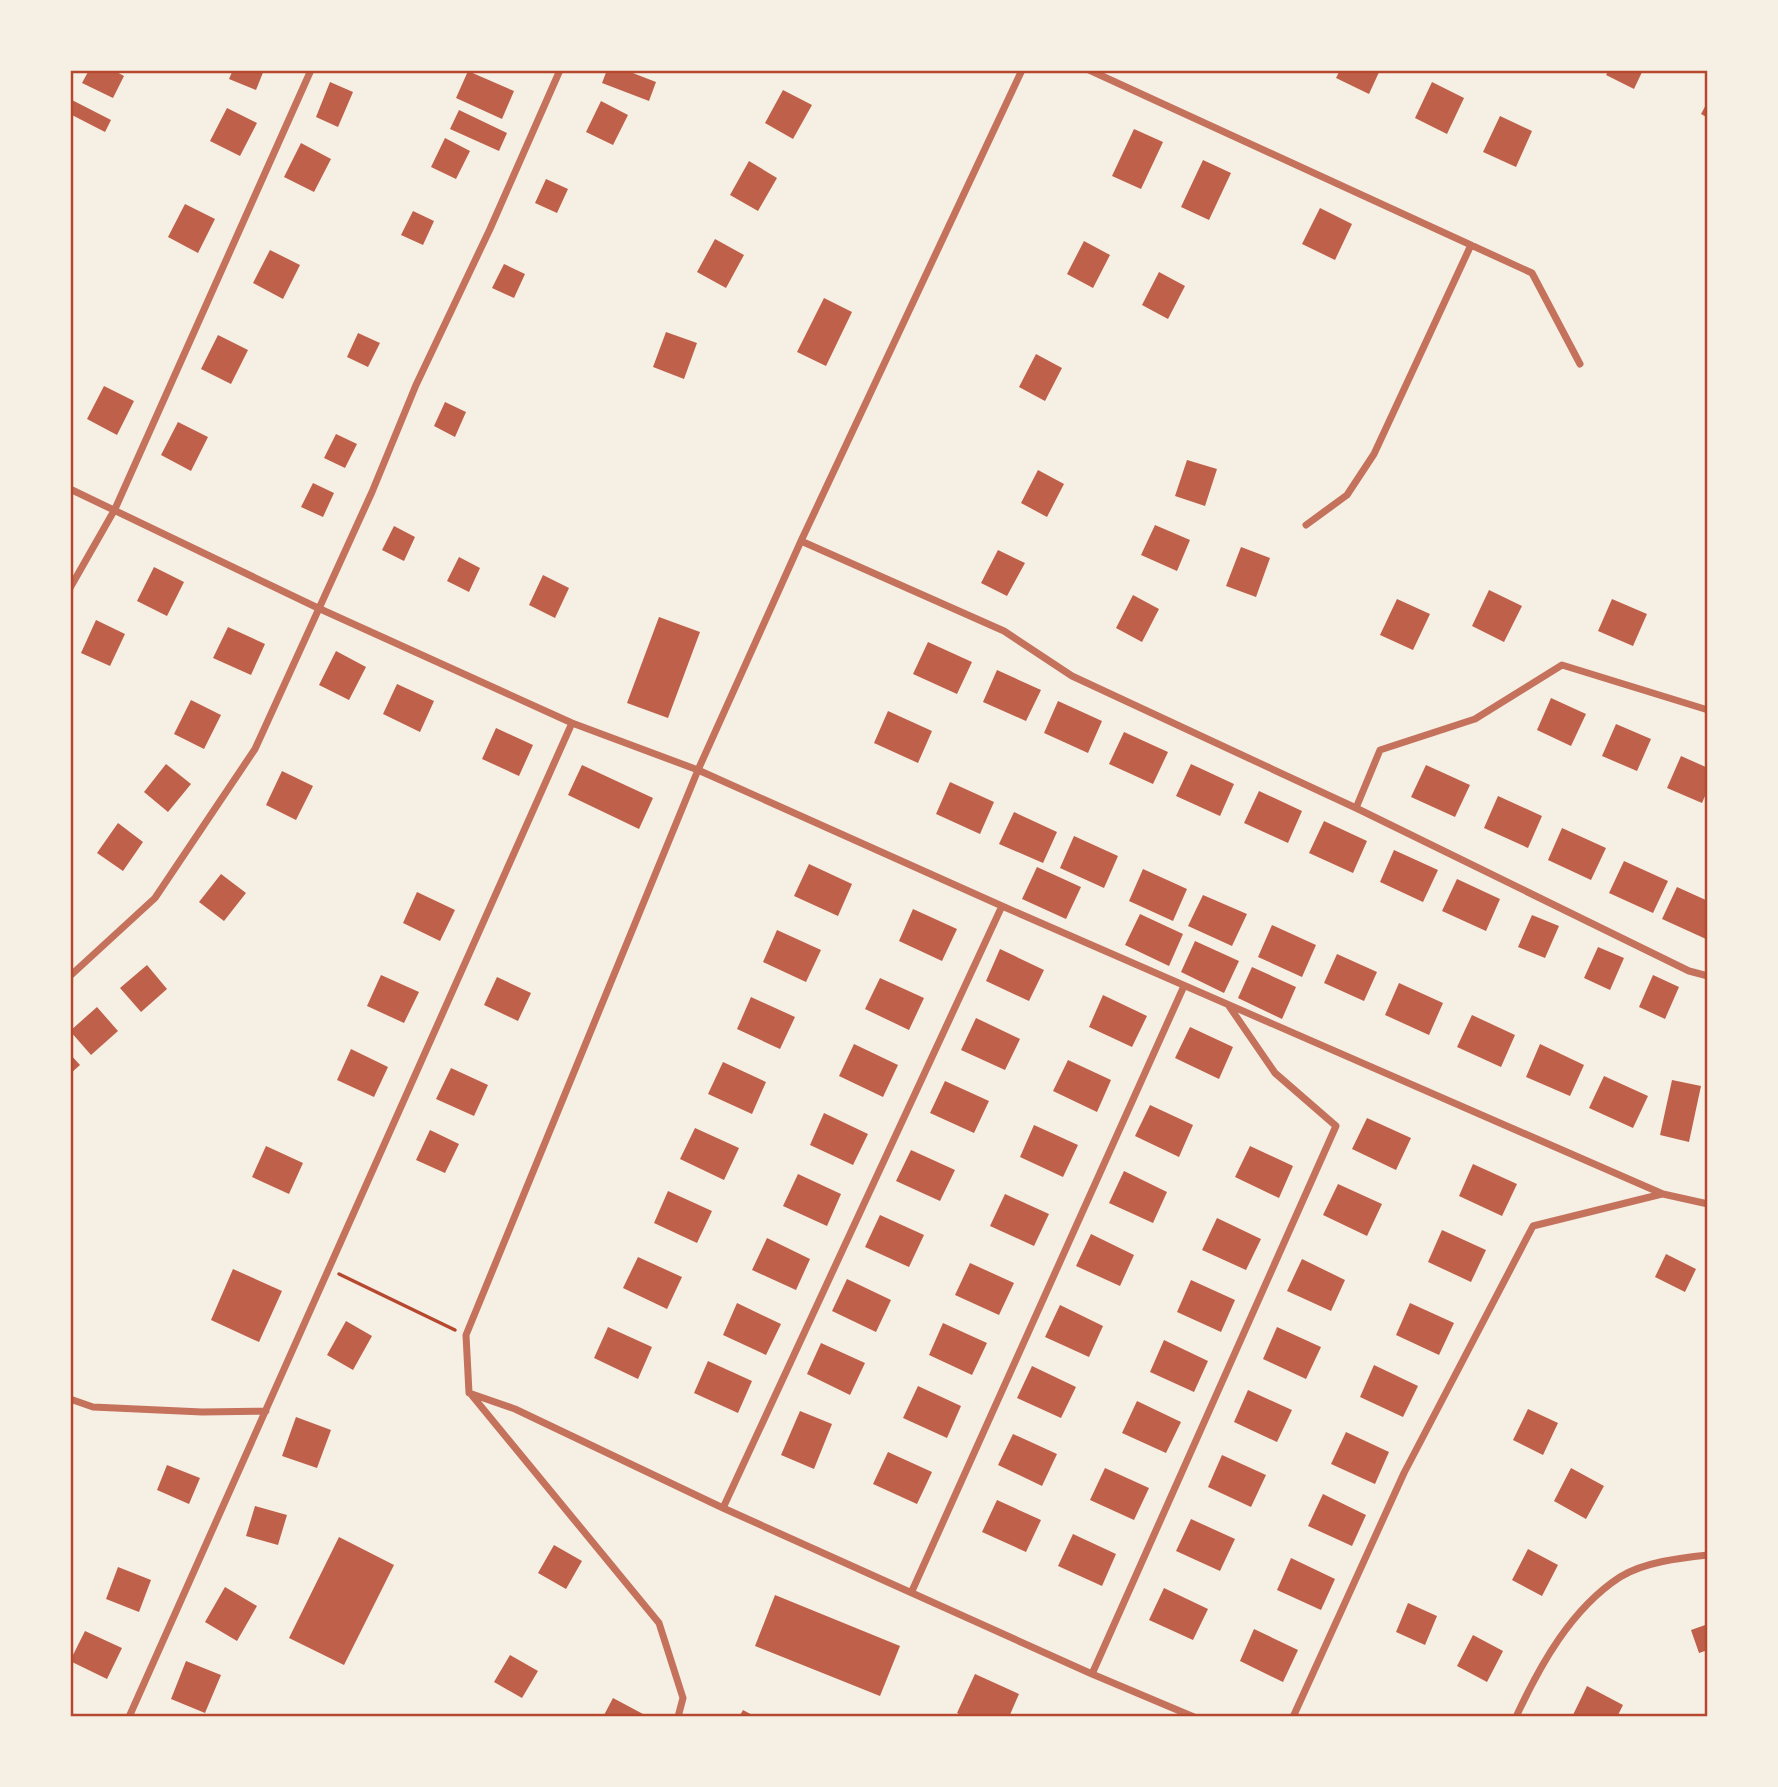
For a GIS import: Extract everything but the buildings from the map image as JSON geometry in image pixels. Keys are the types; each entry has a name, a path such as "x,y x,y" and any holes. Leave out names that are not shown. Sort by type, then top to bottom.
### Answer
{"street":[{"path":"70,588 115,509 311,70"},
{"path":"70,976 155,898 255,749 372,492 416,385 490,229 560,70"},
{"path":"678,1717 683,1698 659,1623 469,1393 466,1335 698,770 801,541 1022,70"},
{"path":"1089,70 1532,273 1580,364"},
{"path":"1306,525 1347,495 1374,454 1471,245"},
{"path":"70,488 318,608 572,723 698,770 1662,1194 1708,1204"},
{"path":"801,541 1004,631 1072,676 1356,808 1689,971 1708,976"},
{"path":"1356,808 1380,750 1475,719 1562,665 1708,710"},
{"path":"129,1717 572,723"},
{"path":"723,1508 1002,906"},
{"path":"912,1591 1184,986"},
{"path":"1092,1674 1336,1126 1275,1073 1228,1005"},
{"path":"1293,1717 1404,1473 1533,1226 1662,1194"},
{"path":"469,1393 515,1409 723,1508 1194,1717"},
{"path":"70,1399 93,1407 202,1412 266,1411"},
{"path":"1516,1717 1545,1658 1582,1610 1622,1576 1668,1560 1708,1555"}],"path":[{"path":"330,1270 466,1335"}]}
